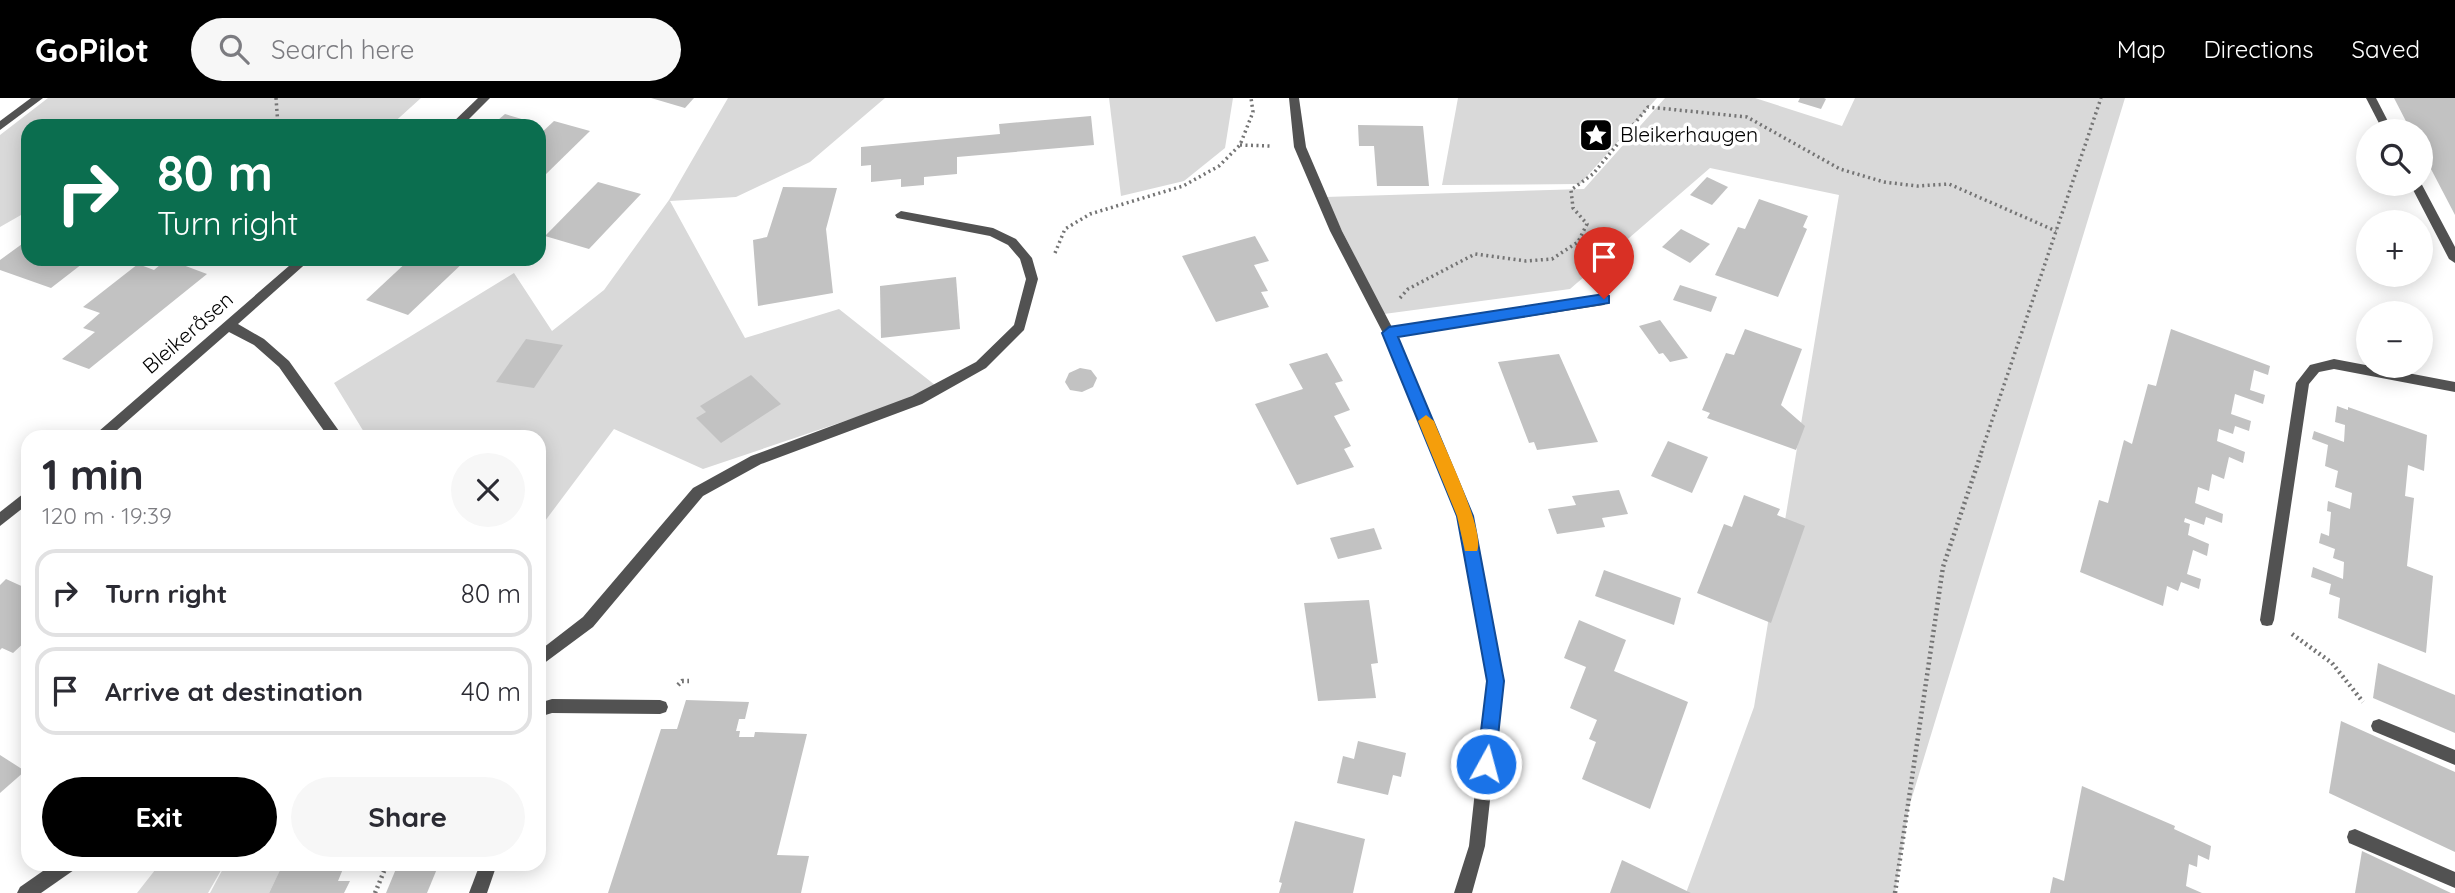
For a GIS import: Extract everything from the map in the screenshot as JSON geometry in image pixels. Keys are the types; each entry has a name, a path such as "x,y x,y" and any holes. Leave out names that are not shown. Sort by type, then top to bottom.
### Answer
{"street":[{"path":"0,126 38,98"},
{"path":"462,119 485,98"},
{"path":"1294,98 1300,148 1336,231 1389,333 1465,516 1496,681 1476,846 1464,893"},
{"path":"2371,98 2382,119"},
{"path":"2422,196 2455,259"},
{"path":"546,655 588,622 698,492 756,460 917,400 981,365 1020,327 1032,279 1026,258 1012,242 993,232 901,215"},
{"name":"Bleikeråsen","path":"107,430 297,266"},
{"path":"1389,333 1604,299"},
{"path":"230,326 259,341 284,364 331,430"},
{"path":"2267,620 2303,383 2315,368 2334,364 2455,387"},
{"path":"0,520 21,502"},
{"path":"546,708 660,707"},
{"path":"2379,726 2455,758"},
{"path":"2355,837 2455,880"},
{"path":"26,893 58,871"},
{"path":"478,893 486,871"}],"path":[{"path":"276,98 278,119"},
{"path":"1895,893 1943,567 2101,98"},
{"path":"1381,317 1408,289 1475,254 1526,261 1552,259 1578,242 1587,224 1573,208 1571,190 1592,174 1648,107 1747,117 1840,169 1884,182 1917,186 1949,184 2056,232"},
{"path":"2267,620 2319,649 2349,680 2379,726"},
{"path":"375,893 384,871"}],"shaded area":[{"path":"48,98 421,98 398,119 21,119 21,215 0,227 0,135"},
{"path":"728,98 885,98 810,162 736,197 670,201 745,338 839,309 940,389 703,469 614,429 546,520 546,430 363,430 334,383 514,273 552,331 604,290 669,200"},
{"path":"1109,98 1233,98 1225,148 1184,181 1121,196"},
{"path":"1458,98 1657,98 1580,184 1442,185"},
{"path":"1665,98 1755,98 1842,126 1855,98 2125,98 1909,807 1895,893 1686,893 1754,707 1839,195 1710,168 1570,289 1384,314 1325,197 1584,189"},
{"path":"154,871 221,871 208,893 137,893"},
{"path":"221,871 280,871 269,893 210,893"}],"building":[{"path":"651,98 694,98 685,108"},
{"path":"1800,98 1826,99 1821,109 1798,102"},
{"path":"2394,98 2455,98 2455,215 2433,173 2433,119 2405,119"},
{"path":"505,114 522,119 499,119"},
{"path":"1091,116 1094,145 957,157 957,174 924,177 924,185 901,187 901,179 871,182 871,165 861,166 861,147 1000,134 999,124"},
{"path":"554,121 590,131 546,174 546,128"},
{"path":"1358,125 1423,126 1429,186 1377,186 1374,146 1359,146"},
{"path":"1707,177 1728,187 1712,205 1690,195"},
{"path":"598,182 641,194 589,249 546,235"},
{"path":"783,187 837,188 826,229 833,293 758,306 753,240 767,237"},
{"path":"1759,199 1808,216 1803,227 1807,229 1778,297 1715,275 1738,227 1745,229"},
{"path":"1681,229 1710,244 1690,263 1662,247"},
{"path":"1255,236 1269,261 1254,265 1268,291 1261,292 1269,307 1216,322 1182,256"},
{"path":"21,245 21,266 79,266 51,288 0,270 0,260"},
{"path":"135,266 154,270 159,266 186,266 207,274 89,369 62,359 95,332 83,328 100,313 83,307"},
{"path":"402,266 460,266 408,315 366,300"},
{"path":"956,277 960,329 881,338 880,286"},
{"path":"1680,285 1717,297 1711,312 1673,300"},
{"path":"1660,320 1688,358 1670,362 1663,353 1659,354 1639,326"},
{"path":"1745,329 1802,349 1781,405 1805,426 1796,450 1707,418 1710,413 1702,410 1726,353 1734,355"},
{"path":"2171,329 2270,366 2268,375 2254,370 2250,390 2265,395 2263,404 2235,394 2231,414 2251,421 2249,431 2235,426 2233,434 2219,429 2217,441 2245,452 2243,463 2229,457 2224,479 2212,474 2209,491 2198,487 2195,503 2223,514 2222,523 2206,517 2204,525 2185,518 2184,522 2190,524 2188,535 2209,544 2207,556 2193,550 2187,574 2201,579 2199,589 2181,582 2178,591 2167,586 2163,606 2080,572 2099,500 2108,503 2124,440 2132,444 2148,384 2156,386"},
{"path":"526,339 563,345 534,388 496,382"},
{"path":"1327,353 1343,381 1335,383 1350,410 1334,416 1351,446 1344,449 1354,467 1297,485 1255,404 1303,389 1289,364"},
{"path":"1559,354 1598,442 1537,450 1534,442 1529,443 1498,362"},
{"path":"1080,368 1091,370 1097,378 1093,387 1082,392 1070,390 1065,382 1069,373"},
{"path":"751,375 781,404 721,443 696,418 706,412 700,406"},
{"path":"2337,406 2348,410 2348,407 2427,435 2424,471 2408,465 2405,496 2414,498 2407,566 2433,576 2426,653 2338,618 2340,598 2329,594 2331,584 2311,577 2313,567 2343,579 2344,562 2333,558 2335,549 2319,543 2321,533 2329,536 2331,512 2327,511 2328,501 2350,509 2352,493 2335,487 2338,471 2325,466 2328,445 2312,439 2314,431 2344,442 2345,425 2335,422"},
{"path":"1668,441 1708,457 1692,493 1651,476"},
{"path":"1619,490 1628,514 1602,518 1605,527 1557,534 1548,509 1576,505 1572,496"},
{"path":"1744,495 1780,509 1777,515 1805,526 1771,623 1697,593 1724,524 1732,527"},
{"path":"1374,528 1382,549 1338,559 1330,538"},
{"path":"1604,570 1681,598 1674,625 1595,596"},
{"path":"6,579 21,586 21,646 13,653 2,648 0,650 0,585"},
{"path":"1369,600 1378,663 1371,664 1376,698 1318,701 1304,603"},
{"path":"1579,620 1626,640 1614,671 1688,702 1650,809 1582,779 1596,742 1589,739 1597,720 1570,708 1586,667 1564,658"},
{"path":"2378,663 2455,695 2455,733 2373,698"},
{"path":"686,700 749,702 745,719 739,719 736,731 740,731 739,737 754,737 755,732 807,734 777,855 809,856 801,893 608,893 661,729 677,729"},
{"path":"2341,721 2455,772 2455,852 2329,793"},
{"path":"1358,741 1406,753 1401,777 1393,775 1388,795 1337,783 1343,756 1354,759"},
{"path":"0,755 21,768 21,775 0,793"},
{"path":"2082,786 2175,826 2174,829 2211,846 2209,860 2198,855 2197,867 2189,864 2186,886 2202,893 2050,893 2053,877 2064,881"},
{"path":"1295,821 1365,839 1353,893 1279,893 1282,883 1279,882"},
{"path":"2362,851 2451,893 2355,893"},
{"path":"1622,860 1691,893 1610,893"},
{"path":"280,871 342,871 338,881 350,881 344,893 269,893"},
{"path":"395,871 436,871 427,893 386,893"}],"slow traffic":[{"path":"1426,421 1465,516 1471,546"}],"place":[{"name":"Bleikerhaugen","path":"1596,135"}],"route":[{"path":"1486,764 1496,681 1465,516 1389,333 1604,299"}]}
